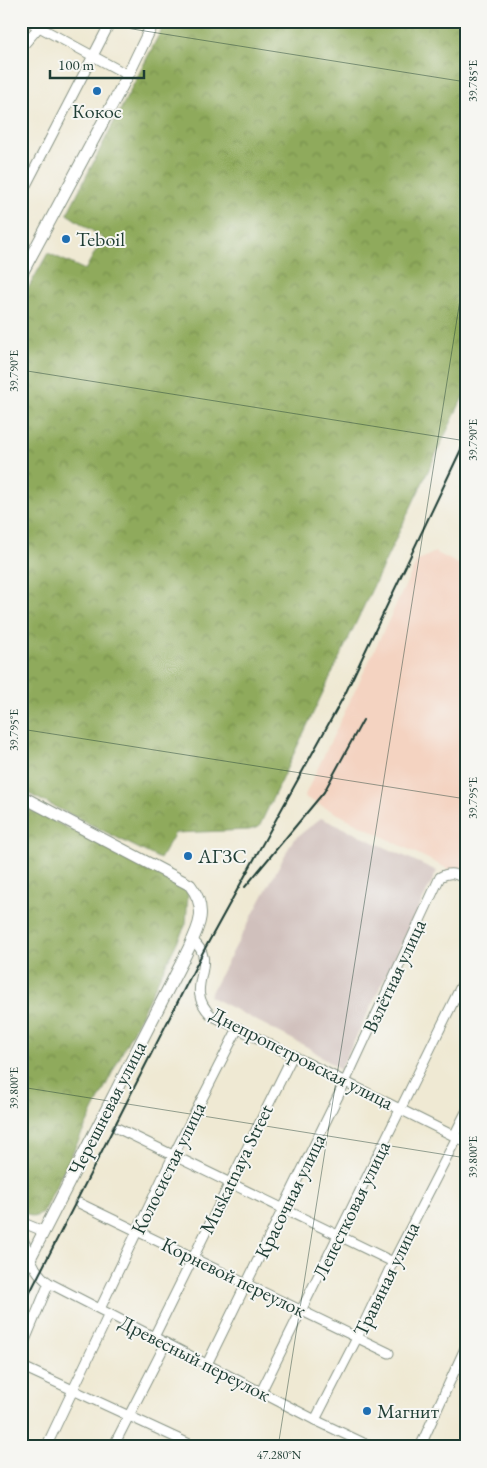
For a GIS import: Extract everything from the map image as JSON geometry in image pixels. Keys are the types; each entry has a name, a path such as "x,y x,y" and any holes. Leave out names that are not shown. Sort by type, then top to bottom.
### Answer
{"main road":[{"path":"21,275 128,75 154,21"},
{"name":"Черешневая улица","path":"21,796 190,886 197,895 201,914 199,927 21,1276"}],"street":[{"path":"28,21 41,24 93,57 128,75"},
{"path":"21,195 111,21"},
{"path":"21,48 41,24"},
{"name":"Взлётная улица","path":"345,1082 440,877 447,873 454,873 466,879"},
{"name":"Днепропетровская улица","path":"192,940 203,952 204,961 199,985 199,996 203,1007 211,1015 466,1142"},
{"name":"Лепестковая улица","path":"261,1392 466,976"},
{"name":"Колосистая улица","path":"100,1309 173,1156 238,1028"},
{"name":"Muskatnaya Street","path":"154,1337 292,1055"},
{"name":"Красочная улица","path":"207,1364 345,1082"},
{"name":"Травяная улица","path":"315,1420 357,1338 392,1262 456,1137 466,1112"},
{"path":"117,1128 392,1262"},
{"name":"Корневой переулок","path":"79,1203 389,1353"},
{"path":"21,1222 43,1231"},
{"name":"Древесный переулок","path":"21,1235 34,1268 39,1276 49,1284 315,1420 372,1447"},
{"path":"21,1350 49,1284"},
{"path":"47,1447 110,1314"},
{"path":"113,1447 166,1343"},
{"path":"420,1447 466,1346"},
{"path":"21,1366 129,1415 184,1444 196,1447"}],"shaded area":[{"path":"435,552 466,568 466,878 304,797 417,561"},
{"path":"321,818 437,871 340,1070 311,1049 209,996 293,840"}],"green space":[{"path":"166,21 454,21 466,27 466,391 259,827 249,830 175,833 160,859 21,790 21,301 48,253 85,270 103,238 67,214"},
{"path":"21,805 184,885 188,894 186,924 42,1214 33,1217 21,1211"}],"railway":[{"path":"21,1310 203,952 345,694 466,439"},
{"path":"245,887 324,792 363,720"}],"place":[{"name":"Кокос","path":"97,91"},
{"name":"Teboil","path":"66,239"},
{"name":"АГЗС","path":"188,856"},
{"name":"Магнит","path":"367,1411"}]}
